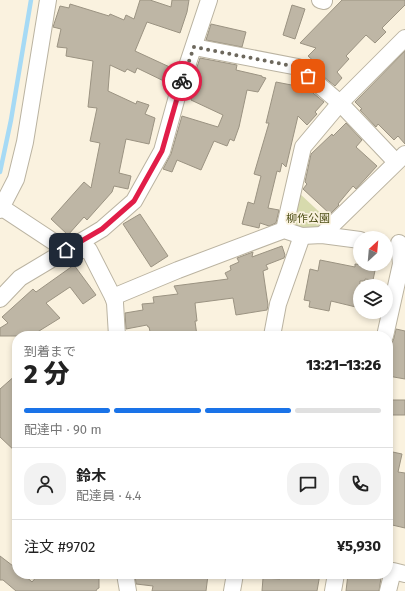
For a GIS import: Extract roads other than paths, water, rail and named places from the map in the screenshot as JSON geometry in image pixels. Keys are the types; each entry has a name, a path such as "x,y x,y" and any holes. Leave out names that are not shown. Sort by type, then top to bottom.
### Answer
{"street":[{"path":"48,0 25,142 16,179 1,208 66,250 89,250 113,297 115,303 117,331"},
{"path":"0,299 20,278 102,229 134,201 162,151 178,93 209,0"},
{"path":"320,0 324,0"},
{"path":"284,230 303,147 340,103 405,38"},
{"path":"194,47 298,67 401,158 322,235"},
{"path":"113,297 178,270 284,230 302,236 322,235 353,239"},
{"path":"273,331 278,304 302,236"},
{"path":"386,331 401,264 399,241"},
{"path":"393,572 405,574"},
{"path":"126,579 128,591"},
{"path":"232,591 234,579"},
{"path":"333,591 335,579"},
{"path":"388,591 391,579"}],"waterway":[{"path":"0,172 11,120 31,0"}],"park label":[{"name":"柳作公園","path":"308,218"}]}
